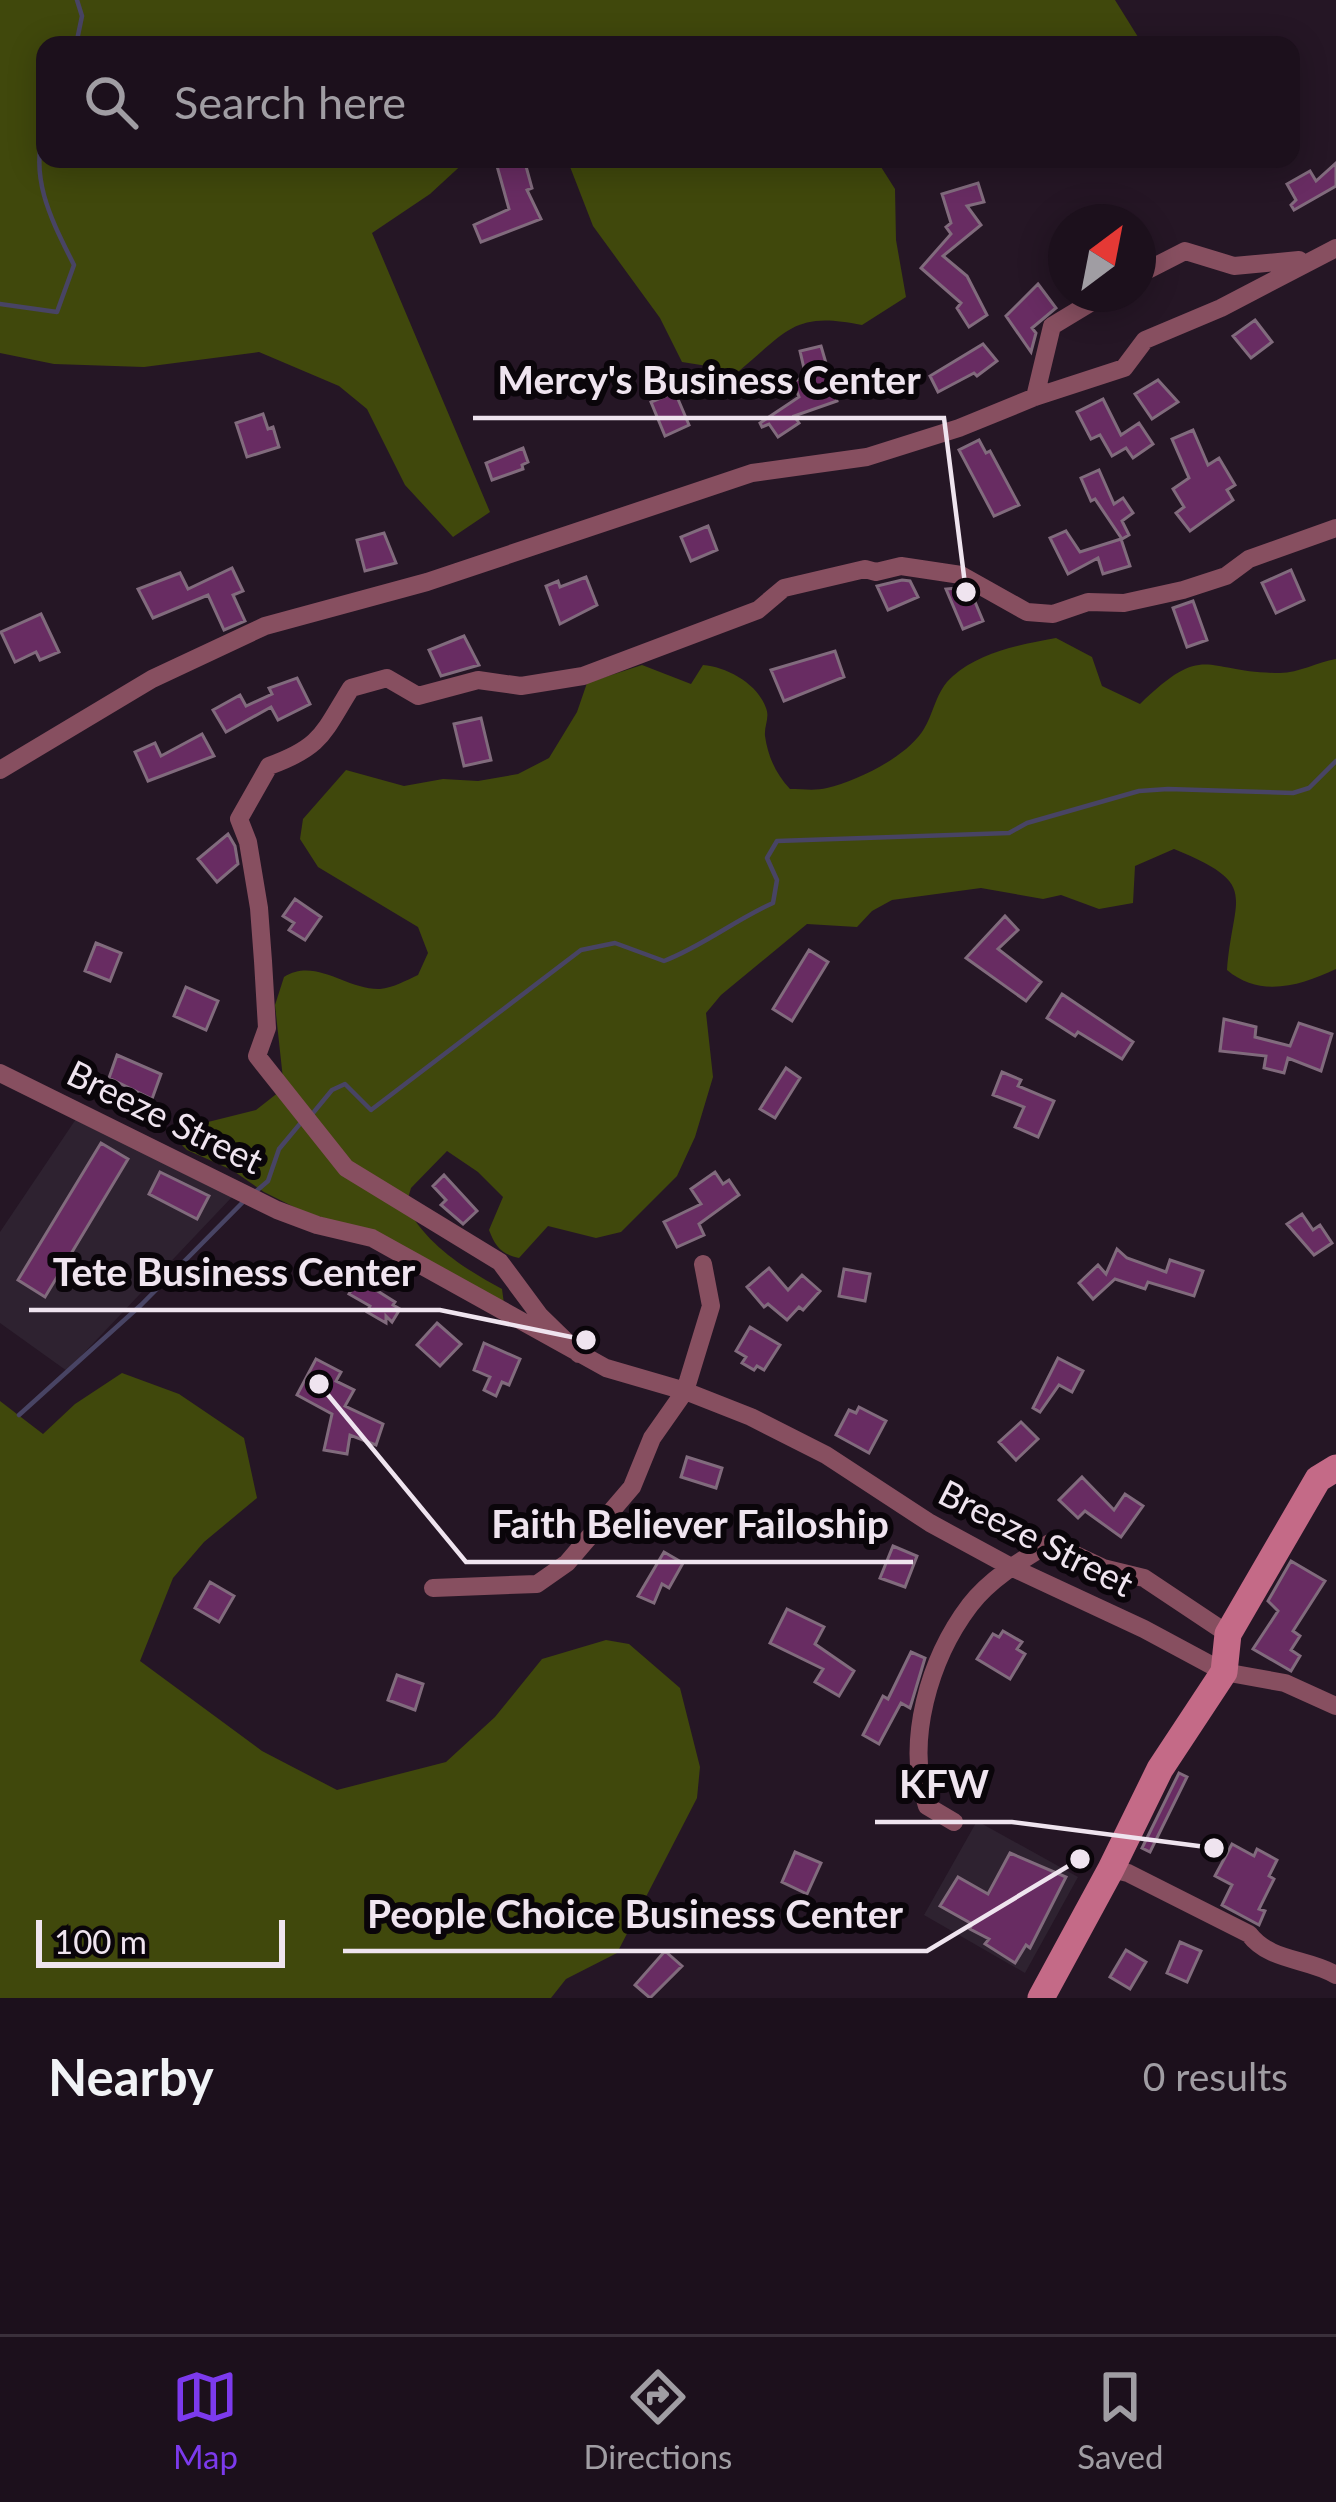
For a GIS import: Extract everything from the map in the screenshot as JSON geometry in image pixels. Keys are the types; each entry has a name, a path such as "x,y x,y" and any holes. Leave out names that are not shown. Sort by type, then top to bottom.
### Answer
{"street":[{"path":"0,770 152,679 265,626 410,588 752,473 867,457 959,428 1124,368 1145,340 1221,308 1336,248"},
{"path":"1156,266 1185,251 1234,266 1310,260"},
{"path":"1035,397 1052,326 1076,312"},
{"path":"579,1354 540,1316 500,1262 346,1168 257,1056 267,1028 262,943 248,842 239,819 269,766 304,754 321,737 351,688 387,678 418,695 478,680 520,686 583,676 758,610 784,588 865,568 876,572 901,566 961,575 1028,612 1053,614 1088,602 1124,603 1183,590 1226,576 1249,559 1336,528"},
{"name":"Breeze Street","path":"0,1073 277,1210 372,1238 606,1368 685,1391 826,1455 930,1523 1224,1672 1285,1682 1336,1706"},
{"path":"433,1588 537,1584 567,1563 632,1487 652,1438 685,1391 711,1306 704,1264"},
{"path":"1041,1998 1160,1769 1224,1672 1228,1634 1318,1479 1336,1468"},
{"path":"954,1822 927,1806 917,1775 925,1703 946,1648 970,1604 1011,1567 1050,1543 1103,1568 1144,1579 1228,1634"},
{"path":"1112,1869 1249,1934 1282,1958 1322,1966 1336,1975"}],"shaded area":[{"path":"76,1119 232,1197 67,1371 0,1323 0,1232"},
{"path":"977,1821 1078,1877 1025,1973 924,1915"}],"green space":[{"path":"0,0 1115,0 1137,36 36,36 36,168 458,168 430,194 372,233 490,512 453,537 405,485 367,409 339,386 259,352 144,367 54,364 0,353"},
{"path":"570,168 882,168 895,189 896,240 906,297 862,325 821,321 794,327 739,371 682,362 660,318 593,226"},
{"path":"1056,638 1092,657 1102,686 1140,704 1193,666 1280,673 1336,659 1336,969 1280,986 1253,984 1227,970 1236,907 1231,883 1202,861 1174,849 1135,866 1133,903 1099,909 1061,895 1043,899 981,888 892,900 857,927 807,924 706,1013 713,1077 695,1137 677,1176 621,1232 596,1238 548,1226 519,1258 500,1248 489,1230 503,1197 447,1151 411,1188 406,1205 424,1232 460,1264 502,1289 504,1304 371,1232 304,1212 264,1192 232,1170 187,1150 168,1132 256,1110 284,1088 275,1005 284,977 319,972 380,989 418,975 428,953 418,927 318,867 300,839 303,819 346,770 404,786 518,774 549,758 577,712 587,683 642,665 691,684 703,665 740,678 762,699 768,751 790,789 823,789 865,774 904,751 922,732 947,682 964,668 1002,650"},
{"path":"122,1373 179,1394 244,1438 257,1498 204,1542 173,1578 140,1661 262,1751 337,1790 446,1762 495,1717 542,1659 606,1640 629,1644 680,1688 700,1767 697,1798 617,1953 566,1979 551,1998 0,1998 0,1401 43,1434 75,1404"}],"building":[{"path":"1336,163 1336,186 1294,210 1291,205 1296,200 1287,184 1310,171 1316,181"},
{"path":"498,168 526,168 532,188 527,190 541,219 481,242 474,225 509,209"},
{"path":"978,183 984,202 967,206 981,225 943,256 967,276 987,315 969,327 957,308 961,303 921,268 951,234 942,194"},
{"path":"1038,284 1048,297 1051,312 1032,328 1036,333 1031,352 1006,316"},
{"path":"1255,320 1272,342 1251,358 1233,336"},
{"path":"983,344 997,361 977,376 974,373 938,392 930,376"},
{"path":"821,346 837,401 794,416 799,423 778,437 769,424 762,427 760,423 799,397 793,381 806,377 800,351"},
{"path":"1158,380 1178,402 1152,419 1135,394"},
{"path":"675,392 689,425 665,436 651,402"},
{"path":"1103,399 1121,435 1139,423 1153,444 1133,458 1126,448 1112,456 1100,435 1091,439 1077,412"},
{"path":"263,414 279,447 247,457 236,423"},
{"path":"1193,430 1208,465 1219,458 1235,485 1227,490 1233,500 1190,531 1176,513 1184,507 1173,489 1189,478 1172,439"},
{"path":"979,440 986,453 990,451 1019,505 994,516 959,450"},
{"path":"523,448 528,462 523,469 492,480 486,463"},
{"path":"1099,470 1114,504 1123,498 1133,513 1122,521 1129,535 1122,539 1095,499 1091,501 1081,478"},
{"path":"708,526 717,550 691,561 681,537"},
{"path":"1066,531 1080,552 1121,539 1130,566 1103,574 1098,558 1068,574 1050,538"},
{"path":"384,533 396,563 365,571 357,540"},
{"path":"232,568 243,591 233,595 245,621 224,630 208,595 153,618 138,589 180,573 188,589"},
{"path":"1291,570 1304,600 1276,613 1262,583"},
{"path":"586,577 597,605 560,624 546,586 558,581 560,587"},
{"path":"910,581 918,597 888,610 877,586"},
{"path":"957,588 973,597 983,621 963,629 946,589"},
{"path":"1193,601 1207,640 1187,647 1173,608"},
{"path":"41,614 59,652 40,660 36,652 15,662 1,632"},
{"path":"464,636 479,665 441,676 429,650"},
{"path":"835,651 844,677 784,701 771,670"},
{"path":"297,678 310,704 278,720 271,707 226,732 213,710 240,695 246,706 272,694 269,688"},
{"path":"481,718 491,760 464,766 454,724"},
{"path":"202,734 214,756 148,781 135,752 155,743 161,756"},
{"path":"228,834 238,864 217,882 198,859"},
{"path":"295,899 321,917 305,940 289,930 294,923 283,916"},
{"path":"1005,916 1018,930 998,949 1041,982 1026,1001 966,958"},
{"path":"96,943 121,953 110,981 85,971"},
{"path":"809,950 828,962 792,1021 773,1009"},
{"path":"186,987 218,1001 206,1030 174,1016"},
{"path":"1062,994 1133,1042 1122,1059 1047,1018"},
{"path":"1224,1019 1256,1027 1255,1037 1290,1046 1299,1023 1332,1034 1321,1071 1288,1058 1284,1073 1264,1068 1266,1056 1220,1051"},
{"path":"117,1055 161,1074 152,1099 109,1078"},
{"path":"786,1068 800,1078 775,1118 760,1109"},
{"path":"1002,1072 1021,1080 1018,1086 1054,1101 1038,1137 1015,1127 1024,1107 993,1095"},
{"path":"101,1143 128,1159 45,1297 18,1280"},
{"path":"160,1172 209,1196 197,1219 149,1194"},
{"path":"715,1172 723,1184 729,1180 739,1195 699,1224 704,1235 677,1247 664,1222 701,1204 691,1189"},
{"path":"444,1175 477,1211 463,1224 441,1205 446,1200 433,1186"},
{"path":"1302,1214 1313,1230 1320,1225 1332,1243 1314,1255 1287,1224"},
{"path":"1117,1249 1127,1258 1166,1272 1170,1260 1203,1271 1194,1296 1148,1282 1145,1289 1115,1279 1093,1299 1079,1283 1098,1265 1106,1274"},
{"path":"367,1265 378,1273 373,1282 379,1285 376,1290 400,1309 392,1322 367,1312 370,1306 349,1294"},
{"path":"769,1268 788,1290 802,1275 820,1291 787,1320 768,1304 764,1307 747,1287"},
{"path":"844,1269 870,1274 865,1301 839,1296"},
{"path":"437,1323 461,1344 440,1366 417,1345"},
{"path":"750,1327 780,1345 764,1370 742,1363 746,1357 736,1351"},
{"path":"484,1343 520,1359 509,1385 502,1382 496,1396 484,1390 490,1377 474,1370"},
{"path":"1058,1358 1083,1371 1072,1392 1059,1385 1040,1412 1033,1408"},
{"path":"316,1359 341,1372 336,1381 354,1390 345,1406 383,1424 376,1445 350,1435 347,1454 324,1450 332,1414 297,1395"},
{"path":"859,1407 886,1421 869,1453 836,1435 849,1410 856,1413"},
{"path":"1021,1422 1038,1439 1016,1460 999,1442"},
{"path":"687,1457 722,1468 716,1488 681,1477"},
{"path":"1082,1477 1114,1510 1125,1494 1143,1506 1121,1537 1085,1511 1078,1518 1059,1500"},
{"path":"893,1546 917,1556 905,1587 880,1578"},
{"path":"664,1552 683,1563 669,1588 662,1584 654,1603 638,1596"},
{"path":"1291,1561 1325,1581 1293,1631 1300,1636 1291,1650 1300,1656 1291,1671 1253,1649 1278,1611 1268,1601"},
{"path":"210,1582 234,1596 219,1622 195,1608"},
{"path":"787,1609 824,1627 815,1644 854,1671 839,1696 815,1682 823,1669 770,1643"},
{"path":"1003,1631 1022,1642 1017,1649 1025,1654 1010,1679 977,1659 993,1634 999,1637"},
{"path":"911,1652 925,1658 910,1708 901,1703 879,1744 863,1735 883,1696 888,1699"},
{"path":"397,1675 423,1684 415,1710 388,1700"},
{"path":"1179,1773 1187,1777 1150,1852 1142,1848"},
{"path":"1232,1844 1254,1856 1257,1849 1277,1860 1269,1876 1274,1879 1259,1909 1265,1911 1259,1925 1222,1905 1232,1885 1215,1876"},
{"path":"795,1852 821,1863 807,1894 782,1882"},
{"path":"1010,1853 1066,1877 1030,1948 1026,1945 1015,1963 985,1944 989,1939 970,1929 972,1924 940,1906 958,1877 988,1894"},
{"path":"1180,1942 1201,1951 1187,1982 1167,1973"},
{"path":"1126,1950 1146,1962 1130,1989 1110,1977"},
{"path":"665,1951 682,1966 650,1998 635,1985"}],"waterway":[{"path":"77,0 82,16 78,36"},
{"path":"0,304 57,312 74,265 51,215 40,168"},
{"path":"313,1113 332,1090 345,1084 371,1110 581,950 615,943 664,961 773,903 777,880 767,858 777,841 1009,833 1027,823 1139,791 1293,793 1309,788 1336,761"},
{"path":"254,1193 268,1181 279,1149 304,1119"},
{"path":"19,1415 141,1305 245,1200"}],"place":[{"name":"Mercy's Business Center","path":"966,592"},
{"name":"Tete Business Center","path":"586,1340"},
{"name":"Faith Believer Failoship","path":"319,1384"},
{"name":"KFW","path":"1214,1848"},
{"name":"People Choice Business Center","path":"1080,1859"}]}
